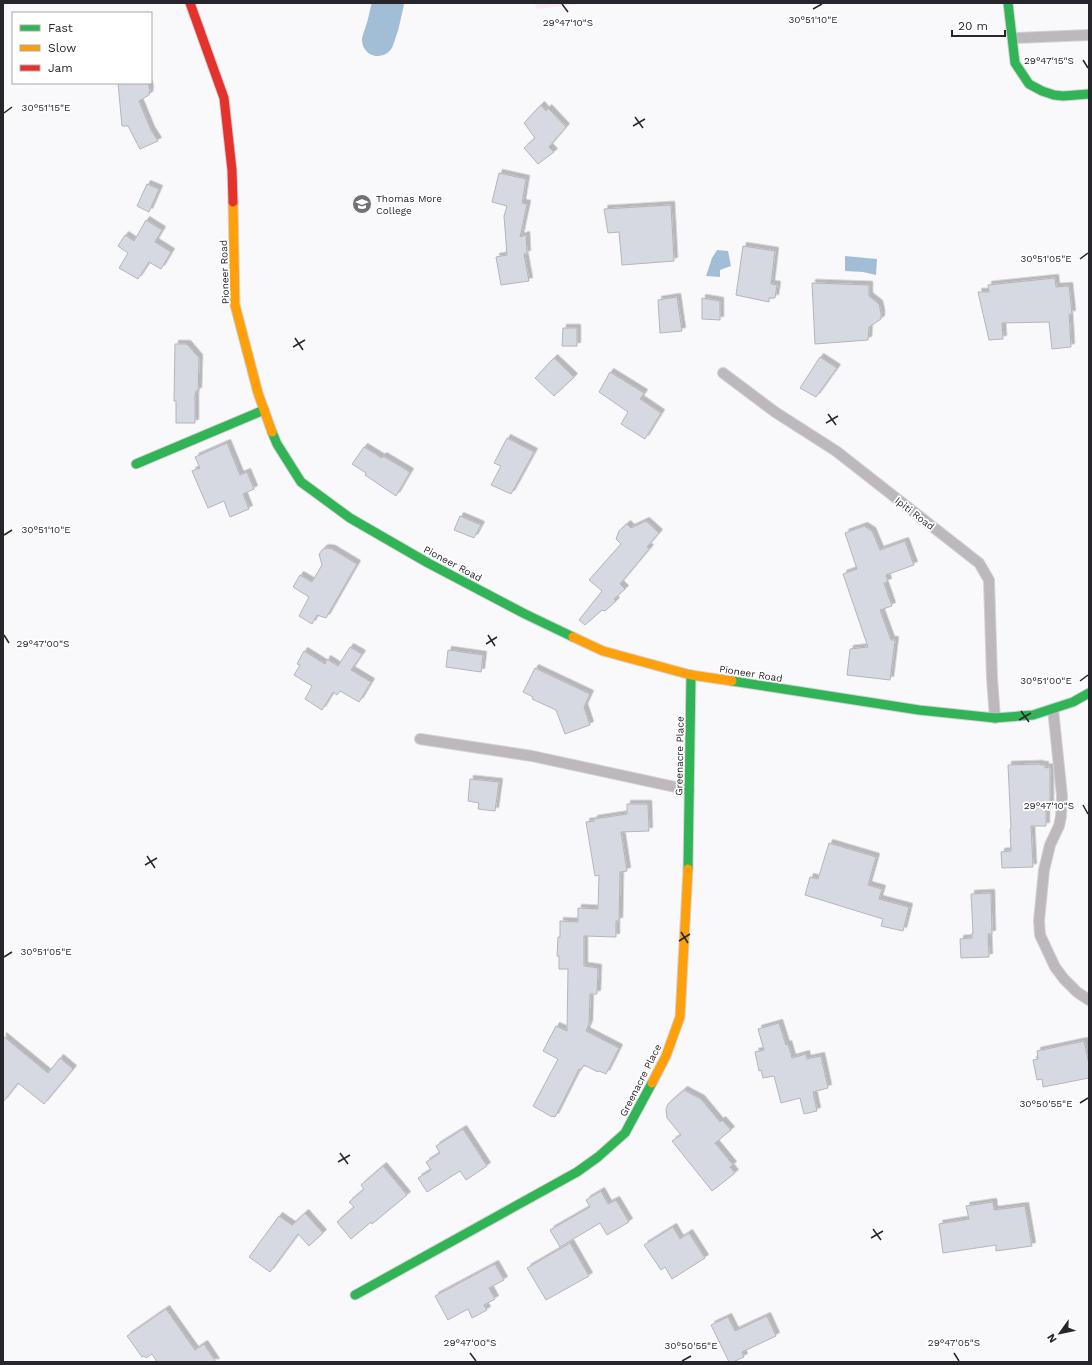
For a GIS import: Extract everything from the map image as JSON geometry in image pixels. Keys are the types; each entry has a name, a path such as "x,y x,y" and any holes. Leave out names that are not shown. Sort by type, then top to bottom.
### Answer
{"main road":[{"name":"Pioneer Road","path":"190,3 224,98 232,170 235,305 258,393 264,410 277,444 301,482 350,518 428,563 526,614 603,651 691,675 919,710 995,718 1033,715 1073,702 1089,693"},
{"path":"1008,3 1015,63 1029,84 1054,95 1063,96 1089,94"},
{"path":"136,464 264,410"},
{"name":"Greenacre Place","path":"355,1295 577,1172 598,1157 625,1133 666,1056 680,1017 687,897 691,675"}],"lane":[{"path":"1013,38 1089,35"},
{"name":"Ipiti Road","path":"724,373 775,412 836,451 979,563 988,580 995,718"},
{"path":"1053,709 1062,796 1061,816 1059,826 1050,845 1044,870 1039,921 1040,935 1055,967 1068,984 1089,1000"},
{"path":"420,739 532,756 689,790"}],"shaded area":[{"path":"534,3 588,3 537,9"}],"water":[{"path":"717,250 728,251 731,266 720,270 720,277 706,276 712,258"},
{"path":"845,256 877,259 876,275 863,272 845,271"}],"building":[{"path":"118,84 148,84 150,90 149,95 139,101 151,130 158,141 140,149 128,126 122,126"},
{"path":"541,105 546,111 548,108 566,127 549,147 554,152 538,164 524,148 535,138 524,123"},
{"path":"499,173 526,179 522,203 527,204 520,237 526,235 527,254 524,254 529,281 501,285 496,257 507,255 504,216 507,206 492,202"},
{"path":"147,184 159,189 149,212 137,206"},
{"path":"671,205 674,261 622,265 619,232 608,233 604,209"},
{"path":"146,220 162,230 155,242 171,252 161,269 149,262 138,279 119,268 128,253 118,246 125,235 134,241"},
{"path":"743,246 775,251 771,284 777,285 775,298 769,298 769,302 736,295"},
{"path":"1055,278 1056,287 1069,286 1072,314 1069,314 1071,347 1052,349 1049,322 1002,323 1003,339 989,340 978,292 989,292 988,285"},
{"path":"812,283 869,285 869,296 879,304 881,319 869,327 868,340 815,344"},
{"path":"677,297 682,331 660,333 658,300"},
{"path":"702,298 720,301 720,320 702,319"},
{"path":"563,328 577,328 577,346 562,346"},
{"path":"175,344 187,344 199,358 198,391 196,391 195,396 195,423 176,423 176,401 174,401"},
{"path":"820,357 837,368 816,397 800,388"},
{"path":"554,358 574,377 554,396 535,378"},
{"path":"610,372 644,393 640,399 661,413 645,439 621,424 628,412 599,392"},
{"path":"507,438 534,452 511,494 491,485 501,466 494,463"},
{"path":"227,443 240,475 247,472 254,489 243,494 249,509 230,517 224,501 208,508 192,471 200,468 195,457"},
{"path":"364,447 410,472 396,496 365,475 366,473 352,464"},
{"path":"460,516 481,525 474,538 454,530"},
{"path":"646,521 659,533 647,547 650,548 620,584 625,589 614,599 616,601 605,611 602,610 585,625 579,620 602,591 589,580 621,544 616,539 619,531 627,524 631,528"},
{"path":"864,526 872,531 880,550 905,541 914,565 886,575 888,582 884,583 892,606 880,610 891,640 895,640 890,680 847,675 850,649 868,647 843,574 857,569 845,533"},
{"path":"323,549 332,549 357,564 326,618 317,615 312,624 299,616 309,597 293,587 300,575 312,582 322,565 319,554"},
{"path":"350,647 362,654 351,670 371,682 359,702 340,691 337,695 333,692 322,710 305,699 312,686 294,675 300,665 297,664 304,651 325,664 327,659 338,666"},
{"path":"448,650 483,655 481,672 446,667"},
{"path":"535,668 590,694 584,707 590,725 565,734 556,710 532,699 533,697 523,692"},
{"path":"1008,765 1045,765 1045,768 1050,767 1050,810 1046,810 1046,826 1031,826 1033,867 1002,868 1001,852 1011,851"},
{"path":"470,779 499,782 495,811 478,809 479,803 468,801"},
{"path":"627,804 648,804 649,831 621,832 627,871 620,872 619,921 616,921 616,937 584,936 584,966 598,968 597,994 590,994 589,1024 586,1031 619,1048 606,1074 584,1065 581,1070 579,1069 555,1117 552,1117 533,1106 558,1059 543,1051 556,1026 567,1031 568,969 559,969 559,956 557,956 558,937 560,937 560,921 578,922 578,908 598,909 599,875 595,876 586,822 594,821 594,819 627,814"},
{"path":"829,843 876,857 868,885 882,889 879,899 909,907 903,931 881,926 883,919 805,895 810,877 818,879"},
{"path":"991,893 992,934 988,934 989,957 961,958 960,939 972,938 973,933 971,894"},
{"path":"779,1023 792,1058 806,1054 807,1059 821,1056 828,1088 813,1092 817,1111 804,1114 800,1098 781,1103 774,1076 763,1078 761,1070 759,1071 755,1052 764,1050 758,1029"},
{"path":"3,1036 48,1073 60,1058 73,1069 44,1104 18,1083 3,1102"},
{"path":"1084,1041 1089,1064 1089,1078 1043,1087 1042,1079 1037,1080 1033,1060 1038,1059 1037,1051"},
{"path":"684,1090 701,1099 720,1122 722,1120 731,1130 715,1143 733,1165 730,1167 735,1173 712,1191 672,1141 681,1135 667,1118 666,1109 668,1104"},
{"path":"463,1129 487,1166 466,1180 460,1171 427,1192 418,1178 431,1170 426,1162 440,1153 436,1146"},
{"path":"383,1166 407,1195 351,1239 337,1222 354,1207 349,1202 364,1189 361,1185"},
{"path":"601,1191 608,1204 616,1200 629,1222 607,1235 600,1223 560,1247 550,1230 590,1207 586,1200"},
{"path":"993,1202 994,1210 1025,1206 1032,1246 996,1251 996,1245 943,1253 939,1224 969,1219 966,1206"},
{"path":"305,1213 323,1233 309,1246 298,1234 270,1272 249,1257 279,1216 292,1225"},
{"path":"673,1227 680,1239 689,1233 705,1258 672,1279 665,1267 661,1270 644,1245"},
{"path":"570,1243 589,1276 546,1300 527,1268"},
{"path":"495,1264 504,1280 489,1288 495,1299 484,1305 487,1310 472,1318 468,1309 448,1320 435,1296"},
{"path":"166,1309 195,1350 204,1344 216,1362 157,1362 152,1354 146,1358 144,1356 142,1357 127,1336"},
{"path":"767,1316 776,1336 742,1352 744,1357 733,1362 729,1362 711,1325 728,1317 735,1331"}],"waterway":[{"path":"378,40 388,3"}],"traffic: fast":[{"path":"1008,3 1015,63 1029,84 1054,95 1063,96 1089,94"},
{"path":"136,464 264,410"},
{"path":"272,432 277,444 301,482 350,518 428,563 525,614 573,637"},
{"path":"688,869 691,675"},
{"path":"732,681 919,710 995,718 1033,715 1073,702 1089,693"},
{"path":"355,1295 577,1172 598,1157 625,1133 652,1083"}],"traffic: slow":[{"path":"233,202 235,305 258,393 272,432"},
{"path":"573,637 603,651 691,675 732,681"},
{"path":"652,1083 666,1056 680,1017 688,869"}],"traffic: jam":[{"path":"190,3 224,98 232,170 233,202"}],"place":[{"name":"Thomas More College","path":"362,204"}]}
